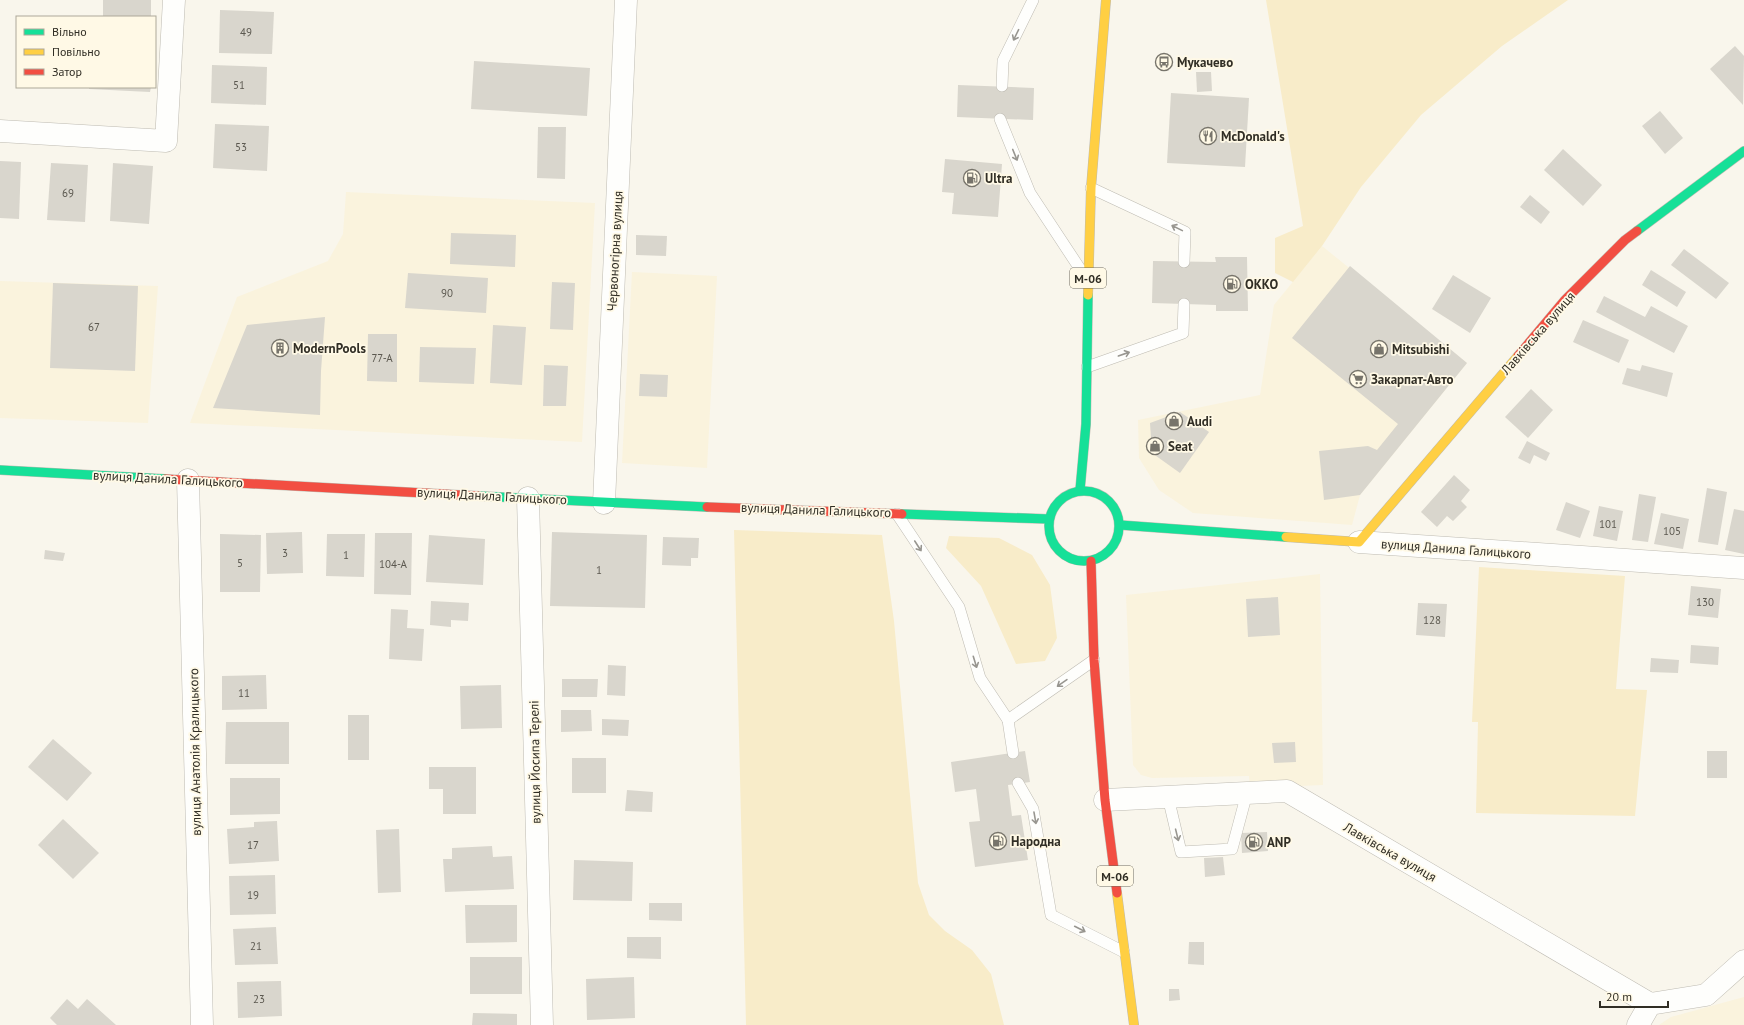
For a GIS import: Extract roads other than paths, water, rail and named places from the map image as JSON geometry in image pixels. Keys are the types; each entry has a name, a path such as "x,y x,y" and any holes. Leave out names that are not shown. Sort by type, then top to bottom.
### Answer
{"main road":[{"name":"М-06","path":"1080,490 1086,424 1091,188 1106,0"},
{"name":"Лавківська вулиця","path":"1359,542 1565,300 1625,240 1744,151"},
{"name":"вулиця Данила Галицького","path":"0,470 604,503 1049,519"},
{"path":"1080,490 1095,491 1108,499 1116,510 1120,525 1116,541 1106,554 1091,561 1077,561 1064,555 1054,545 1049,533 1049,519 1055,505 1066,495 1080,490"},
{"name":"вулиця Данила Галицького","path":"1120,525 1359,542"},
{"name":"М-06","path":"1091,561 1094,660 1105,800 1134,1025"}],"street":[{"path":"0,131 166,141 174,0"},
{"name":"Червоногірна вулиця","path":"604,503 626,0"},
{"name":"вулиця Анатолія Кралицького","path":"188,480 202,1025"},
{"name":"вулиця Йосипа Терелі","path":"528,498 542,1025"},
{"name":"вулиця Данила Галицького","path":"1359,542 1744,568"},
{"name":"Лавківська вулиця","path":"1105,800 1287,791 1650,1004"},
{"path":"1638,1025 1650,1004 1706,995 1744,961"}],"lane":[{"path":"1002,86 1003,61 1033,0"},
{"path":"1000,119 1030,193 1088,281"},
{"path":"1091,188 1185,232 1184,262"},
{"path":"1087,367 1183,333 1184,304"},
{"path":"897,514 958,607 980,678 1008,720 1013,753"},
{"path":"1008,720 1094,660"},
{"path":"1018,784 1033,809 1051,915 1124,952"},
{"path":"1168,797 1181,852 1232,849 1246,793"}],"place":[{"name":"Мукачево","path":"1164,62"},
{"name":"McDonald's","path":"1208,136"},
{"name":"Ultra","path":"972,178"},
{"name":"ОККО","path":"1232,284"},
{"name":"ModernPools","path":"280,348"},
{"name":"Mitsubishi","path":"1379,349"},
{"name":"Закарпат-Авто","path":"1358,379"},
{"name":"Audi","path":"1174,421"},
{"name":"Seat","path":"1155,446"},
{"name":"Народна","path":"998,841"},
{"name":"ANP","path":"1254,842"}]}
